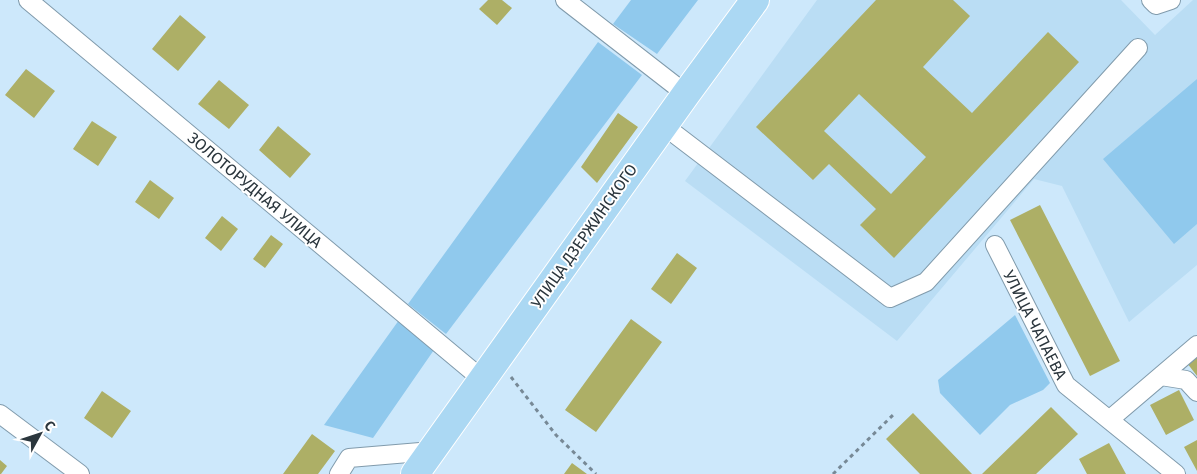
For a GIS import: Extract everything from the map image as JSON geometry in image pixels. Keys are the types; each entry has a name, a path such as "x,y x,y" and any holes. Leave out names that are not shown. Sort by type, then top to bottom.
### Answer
{"main road":[{"name":"УЛИЦА ДЗЕРЖИНСКОГО","path":"415,474 663,125 756,0"}],"street":[{"name":"ЗОЛОТОРУДНАЯ УЛИЦА","path":"28,0 490,369"},
{"path":"565,0 686,94"},
{"path":"663,125 890,298 926,282 1138,48"},
{"name":"УЛИЦА ЧАПАЕВА","path":"995,245 1066,385 1176,474"},
{"path":"1109,420 1197,345"},
{"path":"1160,376 1186,380 1197,392"},
{"path":"0,414 80,474"},
{"path":"339,474 349,458 432,451"}],"path":[{"path":"490,369 596,474"},
{"path":"833,474 893,415"}],"shaded area":[{"path":"631,0 698,0 657,54 613,24"},
{"path":"817,0 1121,0 1155,35 1193,0 1197,0 1197,265 1129,322 1062,186 1034,179 897,341 685,181"},
{"path":"598,42 642,75 446,334 408,304"},
{"path":"1197,79 1197,224 1174,244 1103,159"},
{"path":"1015,315 1050,383 1043,390 1010,405 980,435 940,393 938,380"},
{"path":"399,320 436,347 373,438 324,425"}],"building":[{"path":"488,0 502,0 512,8 497,25 479,9"},
{"path":"876,0 953,0 970,16 923,67 972,113 1048,32 1079,62 894,258 860,225 876,209 829,164 813,180 756,127","holes":["859,94 926,157 891,194 824,131"]},
{"path":"180,15 206,37 178,71 152,49"},
{"path":"26,69 55,91 34,118 5,95"},
{"path":"219,80 249,105 229,129 198,104"},
{"path":"618,113 638,127 597,183 581,167"},
{"path":"92,121 117,137 98,166 73,149"},
{"path":"278,126 311,154 290,178 259,150"},
{"path":"150,180 174,198 159,219 135,202"},
{"path":"1040,205 1120,361 1090,376 1010,220"},
{"path":"222,216 238,229 221,251 205,238"},
{"path":"271,235 283,244 265,268 253,259"},
{"path":"677,253 697,268 671,304 651,289"},
{"path":"631,319 662,342 596,432 565,410"},
{"path":"1197,355 1197,376 1187,363"},
{"path":"1179,390 1194,420 1166,435 1150,405"},
{"path":"102,391 131,411 112,438 84,418"},
{"path":"1051,407 1078,434 1036,474 982,474"},
{"path":"913,413 972,474 920,474 886,439"},
{"path":"312,434 335,451 318,474 283,474"},
{"path":"1197,440 1197,471 1184,447"},
{"path":"1109,443 1126,474 1087,474 1079,459"},
{"path":"0,460 7,466 1,474 0,474"},
{"path":"572,463 587,474 564,474"}]}
